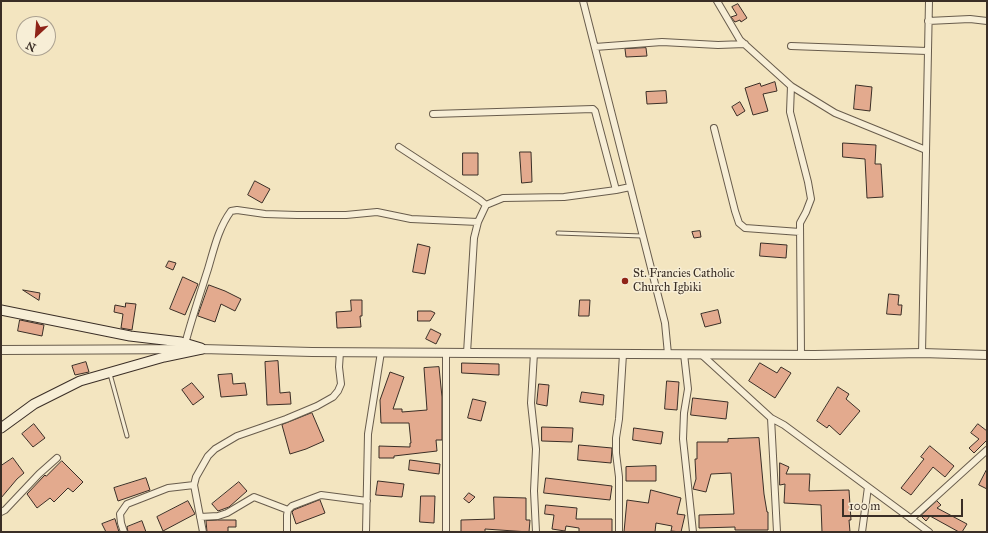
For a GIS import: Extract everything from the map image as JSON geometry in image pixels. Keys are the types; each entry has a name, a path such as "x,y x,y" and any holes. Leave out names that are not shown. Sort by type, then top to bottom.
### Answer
{"main road":[{"path":"1,310 130,336 185,344 202,349"},
{"path":"1,428 34,404 80,381 164,356 202,349"}],"street":[{"path":"583,1 665,323 668,354"},
{"path":"717,1 740,40 791,86 836,113 926,150"},
{"path":"922,352 928,1"},
{"path":"928,21 970,19 987,21"},
{"path":"595,47 662,42 718,45 745,44"},
{"path":"791,46 928,51"},
{"path":"791,86 790,112 811,199 800,223 801,355"},
{"path":"433,114 593,109 595,111 616,190"},
{"path":"714,128 734,212 739,223 745,228 800,232"},
{"path":"398,147 486,205"},
{"path":"467,353 474,238 478,222 486,205 503,198 564,197 630,187"},
{"path":"185,344 196,303 216,241 225,220 231,211 237,210 265,214 297,215 346,215 377,212 411,219 478,222"},
{"path":"1,350 202,349 340,352 702,355 801,355 922,352 987,355"},
{"path":"203,532 194,485 196,477 208,456 215,449 236,436 264,427 317,406 333,397 341,384 339,367 340,352"},
{"path":"366,532 368,434 381,352"},
{"path":"446,353 446,532"},
{"path":"534,353 531,403 536,449 534,491 536,532"},
{"path":"619,532 619,477 616,438 619,418 623,354"},
{"path":"684,354 688,389 684,413 683,439 693,532"},
{"path":"702,355 770,418 784,426 928,532"},
{"path":"770,418 776,532"},
{"path":"910,519 987,450"},
{"path":"1,512 5,510 57,458"},
{"path":"124,532 120,514 127,504 168,488 194,485"},
{"path":"862,532 868,487"},
{"path":"287,532 288,510 292,506 321,495 367,501"},
{"path":"200,517 218,516 227,513 254,497 288,510"}],"lane":[{"path":"558,233 642,236"},
{"path":"109,372 127,436"}],"building":[{"path":"738,4 747,18 741,22 740,20 735,22 731,17 737,15 732,7"},
{"path":"646,48 647,56 626,57 625,49"},
{"path":"775,82 777,91 763,94 768,111 753,115 745,88 760,83 761,86"},
{"path":"856,85 872,87 870,111 854,109"},
{"path":"666,91 667,103 647,104 646,92"},
{"path":"740,102 745,111 737,116 732,107"},
{"path":"843,143 876,145 875,164 881,164 883,197 867,198 865,159 843,157"},
{"path":"520,152 531,152 532,182 522,183"},
{"path":"463,153 478,153 478,175 463,175"},
{"path":"255,181 270,189 262,203 248,195"},
{"path":"700,231 701,237 694,238 692,232"},
{"path":"761,243 787,245 786,258 760,256"},
{"path":"418,244 430,247 425,274 413,272"},
{"path":"169,261 176,263 173,270 166,267"},
{"path":"183,277 198,284 185,315 170,309"},
{"path":"209,285 241,299 235,311 221,304 215,322 198,316"},
{"path":"23,290 40,293 39,300"},
{"path":"889,294 899,295 898,305 902,305 901,315 887,314"},
{"path":"351,300 362,300 362,316 360,316 361,327 337,328 336,312 351,311"},
{"path":"580,300 590,300 589,316 579,316"},
{"path":"126,303 136,304 132,330 121,328 123,314 114,312 115,305 125,307"},
{"path":"718,310 721,323 705,327 701,314"},
{"path":"418,311 431,311 435,313 430,321 418,321"},
{"path":"20,320 44,325 42,336 18,331"},
{"path":"431,329 441,334 436,344 426,339"},
{"path":"278,361 280,393 290,392 291,404 267,405 265,362"},
{"path":"86,362 89,372 75,375 72,366"},
{"path":"462,363 499,364 499,375 462,373"},
{"path":"760,363 777,373 781,367 791,373 775,398 749,381"},
{"path":"439,367 442,397 442,440 436,440 437,451 394,456 394,458 379,458 379,446 410,447 411,443 409,423 381,423 380,400 390,372 404,377 393,409 402,409 402,412 427,410 424,368"},
{"path":"232,374 233,384 245,383 247,395 221,397 218,375"},
{"path":"667,381 679,382 677,410 665,409"},
{"path":"192,383 204,397 193,405 182,390"},
{"path":"539,384 549,385 547,406 537,404"},
{"path":"838,387 849,394 846,399 860,411 840,435 829,425 827,428 817,421"},
{"path":"582,392 604,395 603,405 580,402"},
{"path":"693,398 728,402 726,419 691,415"},
{"path":"473,399 486,402 481,421 468,418"},
{"path":"312,413 324,441 290,454 282,425"},
{"path":"34,424 45,438 33,447 22,434"},
{"path":"978,424 987,431 987,440 974,453 969,448 979,439 971,433"},
{"path":"542,427 573,428 572,442 542,441"},
{"path":"634,428 663,432 661,444 633,440"},
{"path":"759,438 764,494 768,512 768,530 735,530 735,527 699,528 699,515 734,514 731,473 711,474 706,492 693,489 696,479 695,459 697,459 697,442 728,442 728,439"},
{"path":"579,445 612,448 611,463 578,460"},
{"path":"930,446 954,466 945,477 933,467 911,495 901,488 924,459 921,457"},
{"path":"13,458 24,473 1,498 1,466"},
{"path":"410,460 440,464 439,474 409,470"},
{"path":"62,461 83,482 73,492 68,488 54,502 50,498 37,508 27,494 45,475 46,476"},
{"path":"780,463 789,467 786,474 810,474 809,491 849,490 851,520 849,520 850,532 822,532 821,505 784,503 785,484 780,485"},
{"path":"656,466 656,481 626,481 626,467"},
{"path":"987,469 987,489 979,485"},
{"path":"146,478 150,490 118,501 114,488"},
{"path":"546,478 612,486 610,500 544,493"},
{"path":"378,481 404,484 402,497 376,495"},
{"path":"239,482 247,491 229,507 218,511 212,504"},
{"path":"651,490 681,498 677,514 685,515 681,532 671,531 672,526 656,523 655,532 624,532 627,500 648,503"},
{"path":"469,493 475,497 469,503 464,499"},
{"path":"421,496 435,496 434,523 420,522"},
{"path":"494,497 526,498 526,520 530,520 529,532 485,529 485,532 461,532 461,520 494,519"},
{"path":"320,500 325,513 296,524 292,512 294,510"},
{"path":"188,501 195,514 163,531 157,517"},
{"path":"937,501 941,505 937,508 967,524 962,532 959,532 930,516 926,521 921,516"},
{"path":"546,505 577,508 576,519 612,519 612,532 579,532 579,528 566,526 565,531 552,529 554,515 545,514"},
{"path":"115,519 119,532 106,532 102,524"},
{"path":"236,520 236,527 228,527 228,532 207,532 206,521"},
{"path":"142,521 146,532 128,532 127,527"}],"place":[{"name":"St. Francies Catholic Church Igbiki","path":"625,281"}]}
